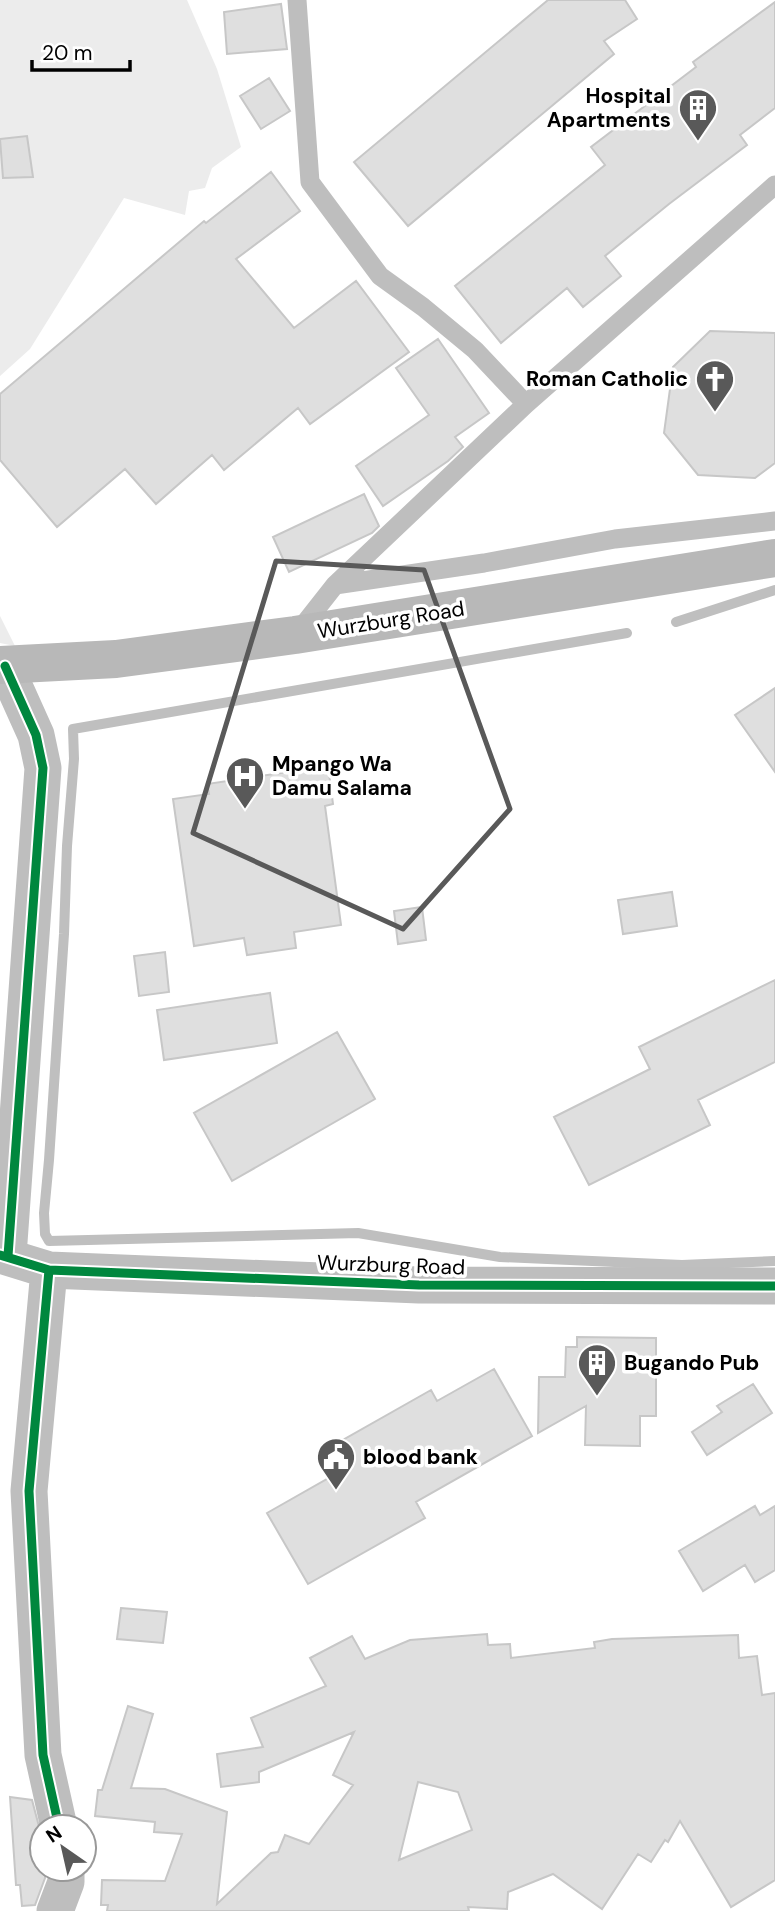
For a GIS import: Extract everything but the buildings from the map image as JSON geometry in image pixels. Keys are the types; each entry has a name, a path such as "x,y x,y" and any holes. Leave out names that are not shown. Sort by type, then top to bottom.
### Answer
{"main road":[{"name":"Wurzburg Road","path":"3,665 116,659 295,635 775,558"}],"street":[{"name":"Wurzburg Road","path":"3,665 36,735 43,768 4,1255 49,1270 419,1285 775,1286"},
{"path":"49,1270 29,1491 43,1755 56,1813"},
{"path":"55,1911 66,1883"}],"lane":[{"path":"297,0 310,182 380,276 475,350 526,404"},
{"path":"295,635 335,585 526,404 775,184"},
{"path":"335,585 484,563 615,539 775,522"}],"highlighted area":[{"path":"276,561 424,570 510,809 403,929 193,833"}],"shaded area":[{"path":"0,0 187,0 217,69 241,147 212,168 205,188 189,191 185,215 124,198 30,349 0,376"},
{"path":"0,616 15,646 0,643"}],"waterway":[{"path":"676,622 775,590"},
{"path":"627,633 73,729 74,759 44,1213 45,1234 49,1241 358,1233 500,1257 682,1265 775,1261"}],"cycle path":[{"path":"5,666 36,735 43,768 8,1256"},
{"path":"0,1255 49,1270 419,1285 775,1286"},
{"path":"49,1270 29,1491 43,1755 56,1813"}],"place":[{"name":"Hospital Apartments","path":"698,142"},
{"name":"Roman Catholic","path":"715,413"},
{"name":"Mpango Wa Damu Salama","path":"245,810"},
{"name":"Bugando Pub","path":"597,1397"},
{"name":"blood bank","path":"336,1491"}]}
